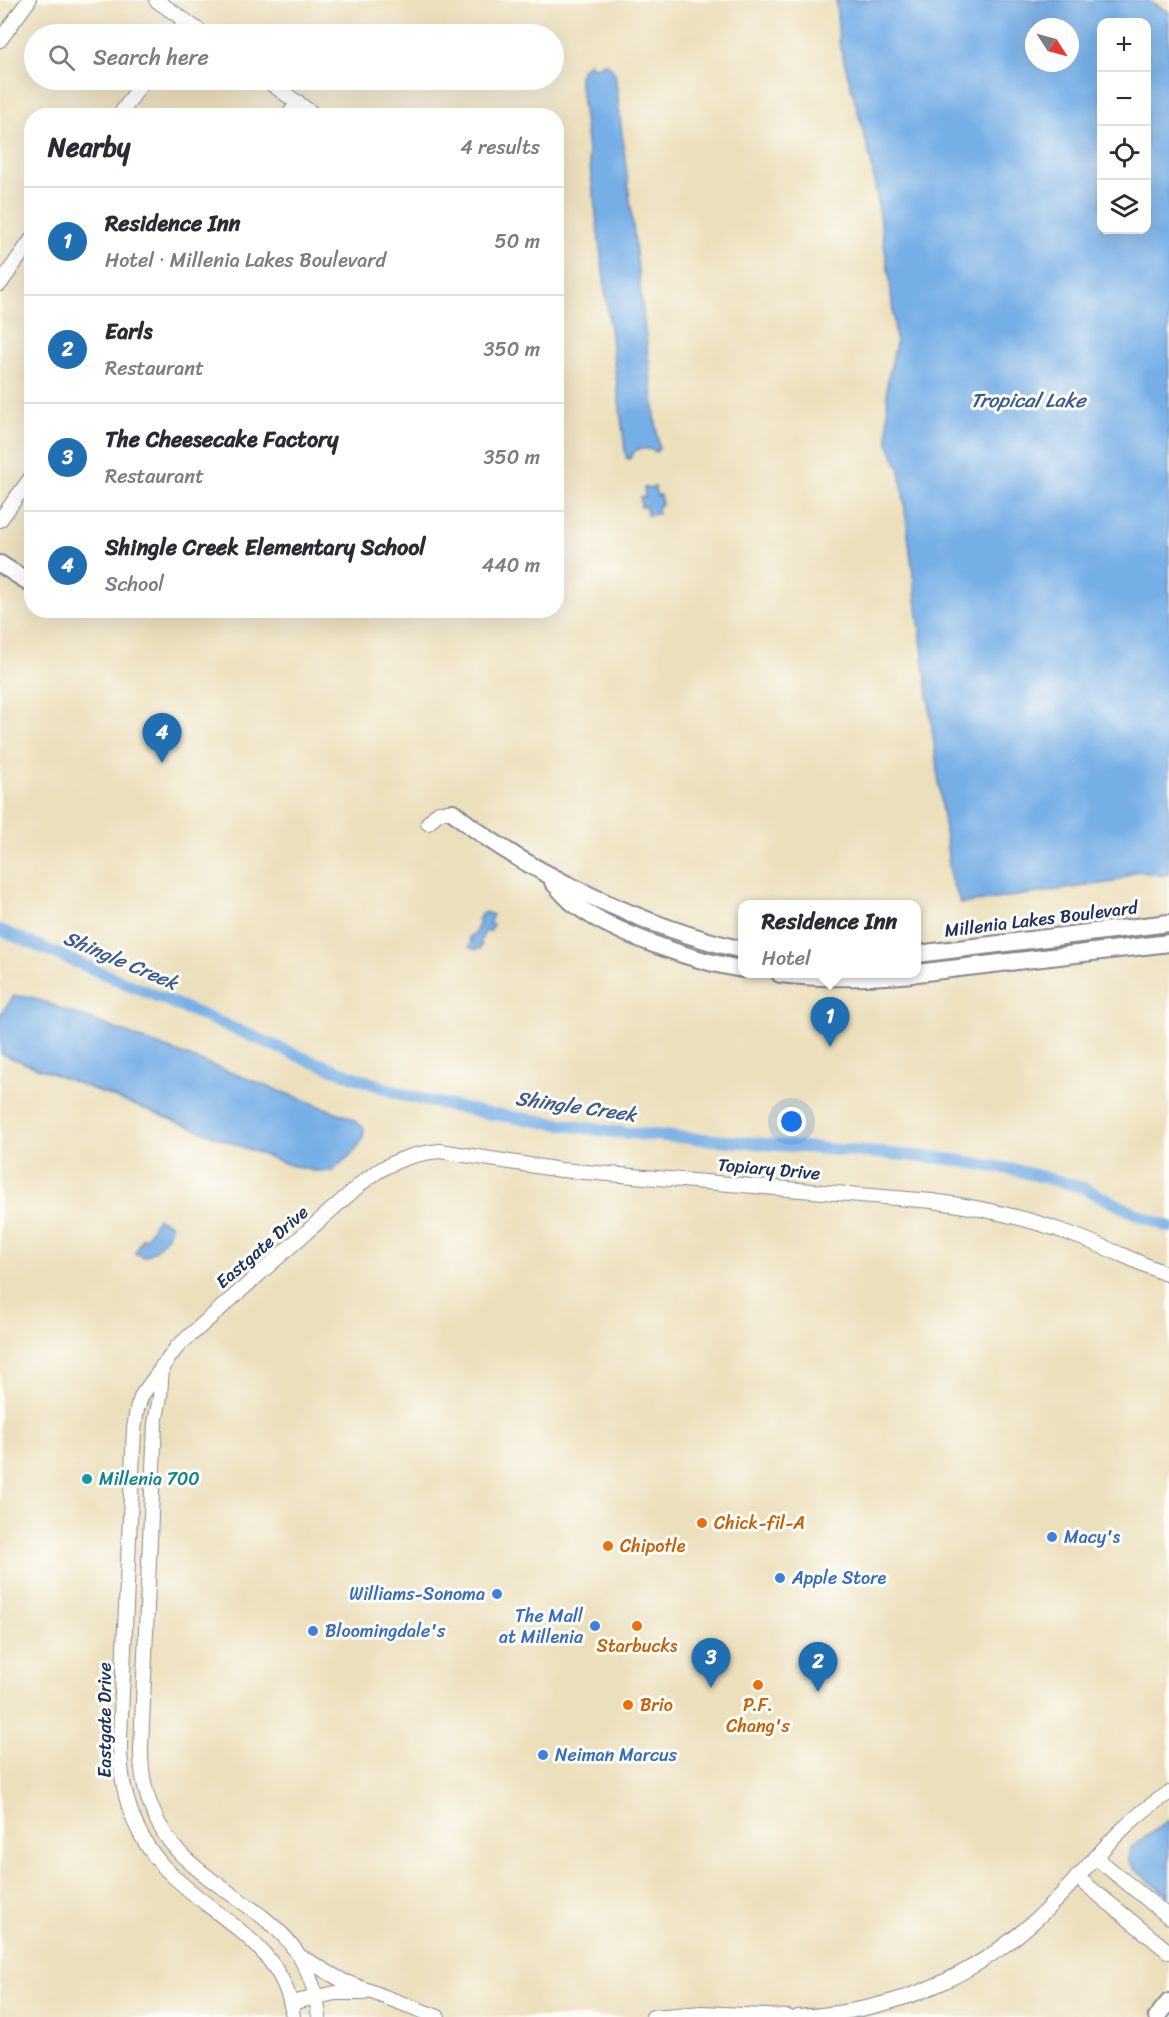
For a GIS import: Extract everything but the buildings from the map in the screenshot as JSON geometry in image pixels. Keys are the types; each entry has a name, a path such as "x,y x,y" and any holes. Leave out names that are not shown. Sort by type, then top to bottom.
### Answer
{"street":[{"path":"0,40 29,0"},
{"path":"156,0 190,24"},
{"path":"125,108 137,90"},
{"path":"280,90 305,108"},
{"path":"293,108 297,102"},
{"path":"0,284 24,250"},
{"path":"0,520 24,487"},
{"path":"0,564 24,579"},
{"path":"428,823 439,812 453,812 475,831 546,875 631,914 684,935 738,949"},
{"path":"546,875 571,901 595,917 690,957 738,968"},
{"name":"Millenia Lakes Boulevard","path":"921,954 1169,923"},
{"path":"921,972 1169,942"},
{"name":"Topiary Drive","path":"363,1182 381,1168 400,1159 420,1153 440,1151 561,1170 932,1201 993,1212 1047,1226 1169,1275"},
{"name":"Eastgate Drive","path":"292,2010 272,1963 258,1946 177,1879 150,1850 130,1813 121,1779 120,1738 134,1429 142,1395 177,1347 363,1182"},
{"name":"Eastgate Drive","path":"162,1366 156,1423 142,1726 141,1751 144,1786 165,1834 184,1858 270,1922 300,1956 313,1982 319,2017"},
{"path":"798,2017 833,2015 910,1996 943,1983 979,1963 1014,1940 1138,1816 1169,1793"},
{"path":"1095,1857 1169,1917"},
{"path":"1077,1877 1169,1952"},
{"path":"300,1956 343,1981 438,2017"},
{"path":"292,2010 317,1997 362,1993 381,1997"},
{"path":"1157,2017 1169,2002"},
{"path":"652,2017 702,2013 788,2017"}],"water":[{"name":"Tropical Lake","path":"836,0 1147,0 1169,12 1169,874 1160,875 1136,871 1114,882 961,904 951,880 900,470 888,443 887,384 896,343 890,282 871,160 839,42"},
{"path":"589,63 593,67 604,63 609,65 615,73 659,449 656,452 648,449 637,450 630,459 626,458 579,77 581,71"},
{"path":"655,487 656,495 660,495 662,505 657,506 658,514 647,515 646,506 641,507 640,497 645,497 644,488"},
{"path":"485,912 493,915 489,923 493,925 490,932 486,930 480,943 482,944 480,949 476,950 469,947 472,941 469,940 480,922 478,921 481,914"},
{"path":"14,996 31,997 349,1117 364,1128 363,1139 353,1153 332,1171 313,1171 287,1164 1,1054 0,1015"},
{"path":"157,1218 172,1225 167,1235 158,1247 144,1257 135,1253 142,1238 146,1239"},
{"path":"1169,1820 1169,1896 1135,1870 1129,1862 1129,1849"}],"waterway":[{"name":"Shingle Creek","path":"0,930 306,1059 406,1096 485,1113 614,1132 941,1158 1016,1170 1084,1188 1136,1214 1169,1227"}],"place":[{"name":"Shingle Creek Elementary School","path":"162,763"},
{"name":"Residence Inn","path":"830,1047"},
{"name":"Millenia 700","path":"87,1479"},
{"name":"Chick-fil-A","path":"702,1523"},
{"name":"Macy's","path":"1052,1537"},
{"name":"Chipotle","path":"608,1546"},
{"name":"Apple Store","path":"780,1578"},
{"name":"Williams-Sonoma","path":"497,1594"},
{"name":"The Mall at Millenia","path":"595,1626"},
{"name":"Starbucks","path":"637,1626"},
{"name":"Bloomingdale's","path":"313,1631"},
{"name":"P.F. Chang's","path":"758,1685"},
{"name":"The Cheesecake Factory","path":"711,1688"},
{"name":"Earls","path":"818,1692"},
{"name":"Brio","path":"628,1705"},
{"name":"Neiman Marcus","path":"543,1755"}]}
